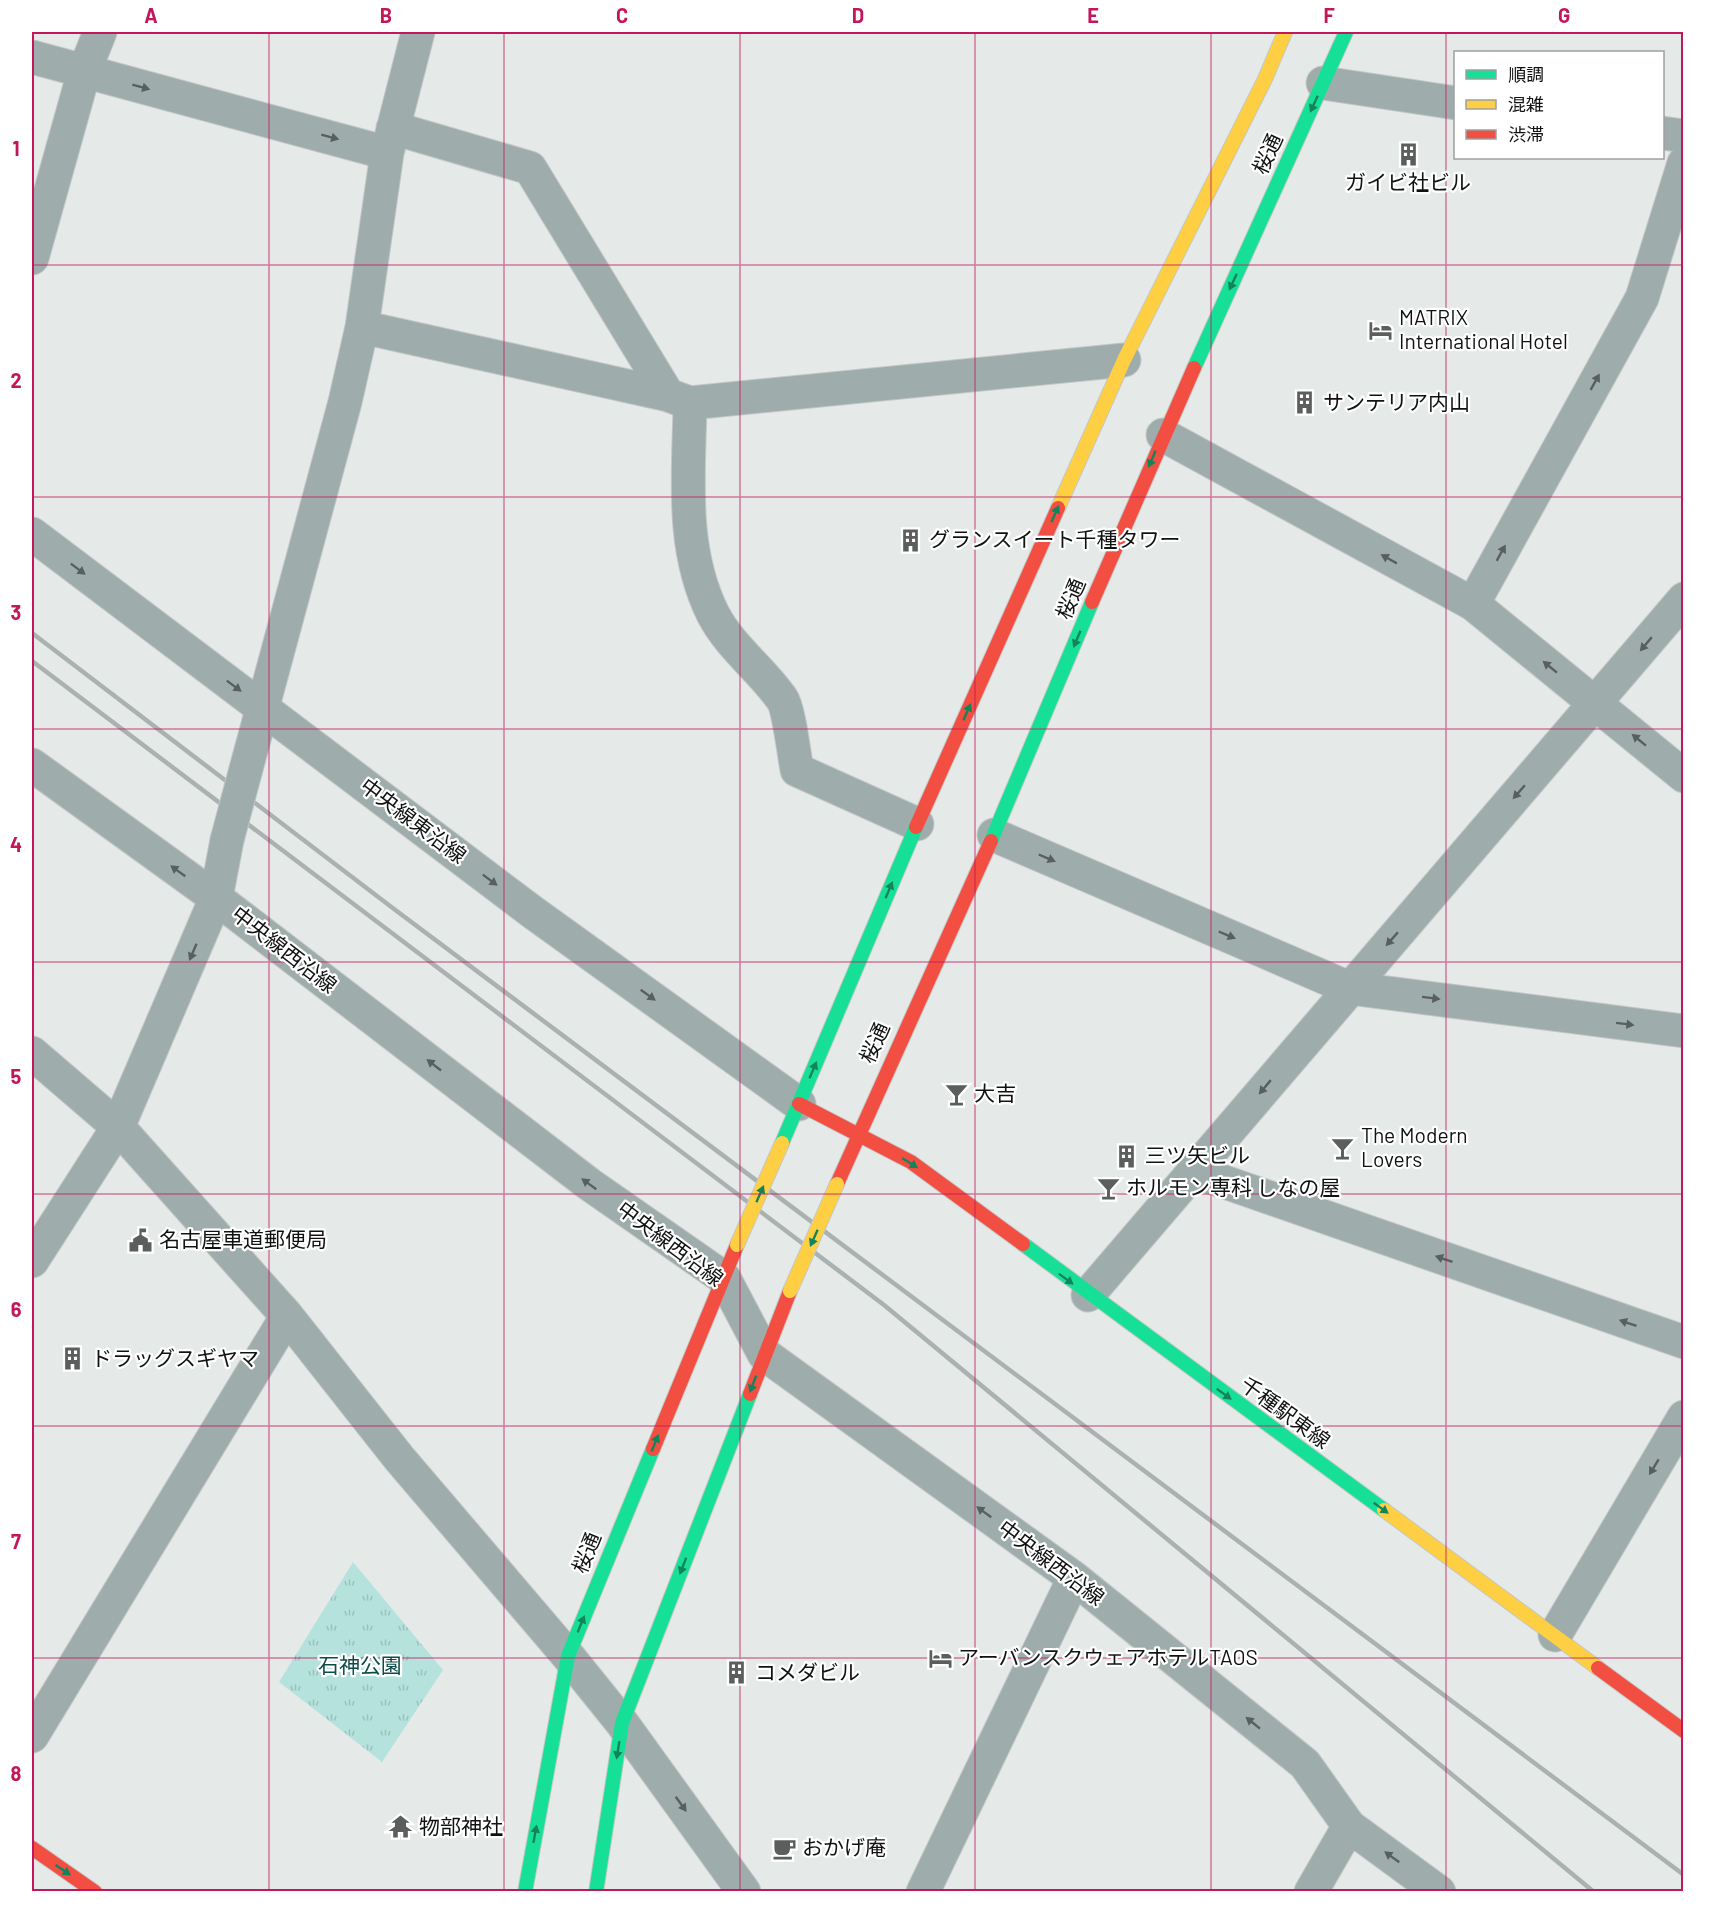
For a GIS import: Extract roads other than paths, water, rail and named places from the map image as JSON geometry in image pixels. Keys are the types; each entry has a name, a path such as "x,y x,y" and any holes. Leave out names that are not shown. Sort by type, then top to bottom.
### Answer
{"street":[{"path":"32,258 84,72 100,32"},
{"path":"32,1261 118,1127 216,898 227,840 345,402 362,327 390,140 417,32"},
{"name":"桜通","path":"525,1892 568,1656 737,1245 917,824 1124,360 1265,79 1285,32"},
{"name":"桜通","path":"764,1354 858,1135 994,835 1163,435 1346,32"},
{"path":"32,57 84,72 390,140 530,168 679,399 688,524 697,572 713,613 729,639 783,701 797,770 917,824"},
{"path":"1323,83 1454,103"},
{"path":"1664,133 1683,136"},
{"path":"1473,604 1642,298 1683,163"},
{"path":"362,327 679,399 1124,360"},
{"path":"1163,435 1473,604 1683,776"},
{"name":"中央線東沿線","path":"32,534 531,911 799,1104"},
{"path":"1088,1295 1683,599"},
{"name":"中央線西沿線","path":"32,765 216,898 589,1184 724,1278 764,1354 1074,1578 1305,1764 1349,1826 1439,1892"},
{"path":"994,835 1350,988 1683,1031"},
{"path":"32,1053 118,1127 287,1316 399,1458 568,1656 622,1723 744,1892"},
{"name":"千種駅東線","path":"799,1104 911,1162 1088,1295 1683,1731"},
{"path":"1193,1171 1683,1342"},
{"path":"32,1736 287,1316"},
{"path":"596,1892 622,1723 764,1354"},
{"path":"1555,1635 1683,1417"},
{"path":"923,1892 1074,1578"},
{"path":"1311,1892 1349,1826"},
{"path":"32,1848 95,1892"}],"railway":[{"path":"32,633 394,909 1684,1875"},
{"path":"32,661 884,1305 1594,1892"}],"place":[{"name":"ガイビ社ビル","path":"1408,155"},
{"name":"MATRIX International Hotel","path":"1381,330"},
{"name":"サンテリア内山","path":"1305,403"},
{"name":"グランスイート千種タワー","path":"911,540"},
{"name":"大吉","path":"956,1094"},
{"name":"The Modern Lovers","path":"1343,1148"},
{"name":"三ツ矢ビル","path":"1127,1156"},
{"name":"ホルモン専科 しなの屋","path":"1108,1188"},
{"name":"名古屋車道郵便局","path":"141,1240"},
{"name":"ドラッグスギヤマ","path":"73,1359"},
{"name":"アーバンスクウェアホテルTAOS","path":"940,1658"},
{"name":"コメダビル","path":"737,1673"},
{"name":"物部神社","path":"401,1827"},
{"name":"おかげ庵","path":"784,1848"}],"park label":[{"name":"石神公園","path":"360,1666"}]}
